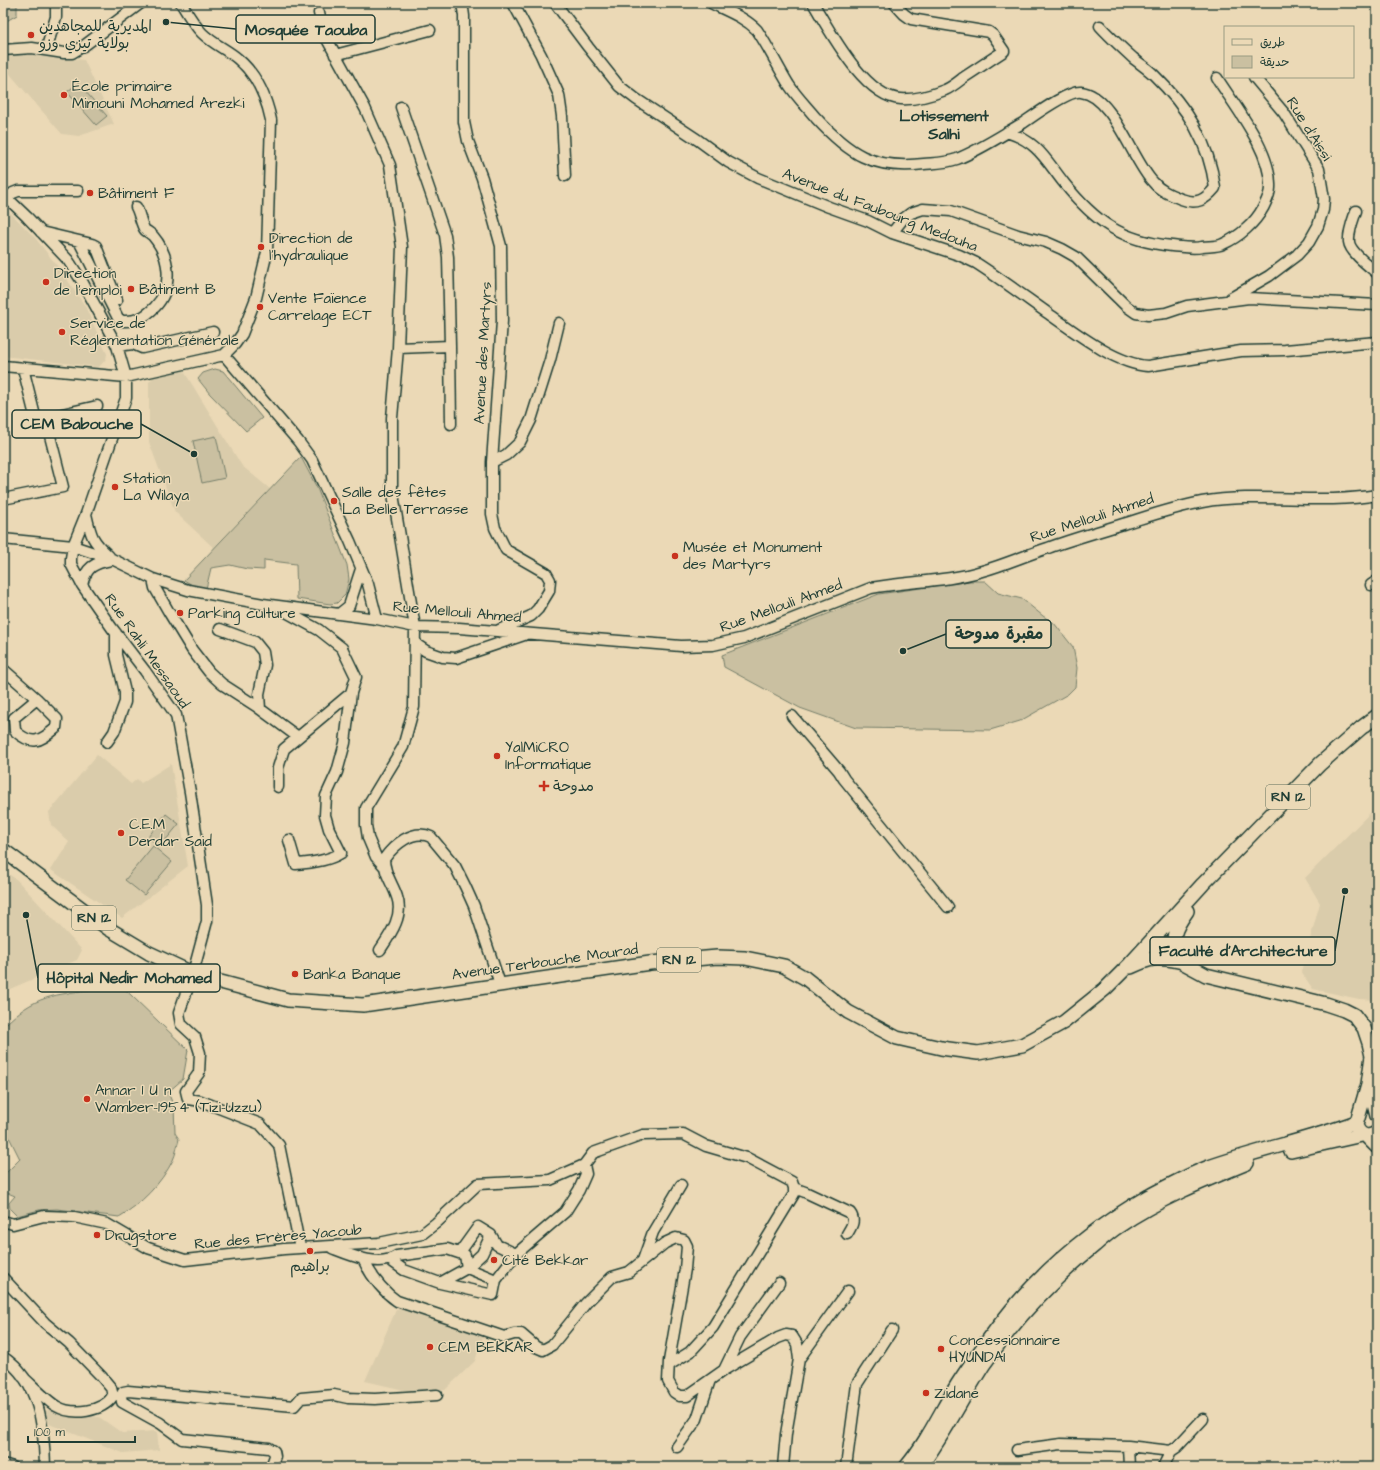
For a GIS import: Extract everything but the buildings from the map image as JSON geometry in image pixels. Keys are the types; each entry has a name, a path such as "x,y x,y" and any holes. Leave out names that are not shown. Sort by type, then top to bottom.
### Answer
{"main road":[{"name":"RN 12","path":"1203,884 1320,764 1360,728 1377,716"},
{"name":"RN 12","path":"3,850 109,929 149,954 193,974"},
{"name":"Avenue Terbouche Mourad","path":"193,974 288,1000 363,1004 650,963 717,956 745,958 784,966 805,978 848,1012 897,1038 941,1048 978,1052 1022,1045 1064,1022 1105,989 1203,884"},
{"path":"1180,961 1176,949 1174,933 1179,922 1203,884"},
{"path":"1152,940 1180,961 1206,975 1326,1004 1354,1015 1364,1028 1372,1056 1367,1088 1358,1118 1357,1129 1367,1138"},
{"path":"1122,972 1150,958 1180,961"},
{"path":"1367,1088 1377,1116"},
{"path":"1328,1131 1347,1118 1367,1088"},
{"path":"906,1467 916,1455 957,1386 997,1328 1025,1294 1089,1235 1124,1211 1165,1187 1207,1168 1328,1131 1358,1118 1363,1113 1370,1112 1377,1116"},
{"path":"920,1467 934,1448 960,1402 985,1363 1005,1336 1039,1295 1076,1260 1118,1226 1202,1181 1247,1163 1367,1138"}],"street":[{"path":"46,50 56,16 56,3"},
{"path":"3,50 32,48 72,53 85,46 141,3"},
{"path":"3,366 126,377 224,355 242,334 256,298 267,252 271,120 268,105 260,85 250,71 238,59 202,33 181,3"},
{"name":"Avenue des Martyrs","path":"460,3 464,9 465,131 482,178 501,246 502,321 492,462 492,514 495,528 506,550 546,573 550,580 550,591 538,609 531,616 497,631"},
{"path":"513,3 541,55 559,95 562,116 565,176"},
{"name":"Avenue du Faubourg Medouha","path":"555,3 606,72 619,86 728,162 758,178 868,221 892,233 959,255 976,263 1088,342 1138,366 1163,365 1241,351 1285,350 1377,342"},
{"path":"711,3 737,15 750,23 757,30 790,85 804,104 827,130 843,145 867,160 901,166 944,162 965,156 1070,94 1082,92 1094,97 1115,119 1141,167 1153,183 1167,193 1190,202 1202,200 1209,196 1215,188 1214,177 1196,127 1182,105 1154,74 1133,58 1100,26"},
{"path":"813,3 848,60 870,84 881,92 900,99 916,98 947,89 1004,51 993,35 989,32 911,19 894,3"},
{"path":"319,13 323,32 365,108 390,165 402,247 398,348 392,418 392,488 415,626 414,707 403,747 366,808 368,838 376,857 384,866 397,897 399,910 393,931 380,950"},
{"path":"335,55 430,30"},
{"path":"1007,132 1020,136 1029,141 1040,151 1084,207 1116,232 1154,244 1197,248 1222,245 1241,234 1260,214 1266,203 1270,189 1268,171 1263,154 1247,124 1217,78"},
{"name":"Rue d'Aissi","path":"1226,301 1269,276 1297,255 1309,242 1318,226 1323,210 1324,199 1319,168 1284,113 1255,78"},
{"path":"401,107 445,235 448,257 450,424"},
{"path":"5,196 18,191 78,191"},
{"name":"Rue Rahli Messaoud","path":"5,196 72,266 83,283 117,346 126,377 126,398 86,514 73,546 71,564 82,585 116,633 145,670 176,715 190,792 207,905 207,921 193,974 179,1013 181,1024 195,1037 200,1053 199,1073 186,1091 188,1098 201,1101 260,1124 279,1145 300,1248"},
{"path":"79,241 118,318 122,321 139,319 158,303 166,289 168,276 162,251 153,236 145,230 136,207"},
{"path":"892,233 903,219 917,211 923,209 951,211 1018,235 1046,242 1062,249 1076,257 1126,306 1136,313 1148,315 1158,314 1187,306 1250,298 1377,305"},
{"path":"1356,210 1350,236 1350,246 1359,257 1377,273"},
{"path":"41,232 96,246 117,300"},
{"path":"492,462 510,452 520,442 531,420 550,360 559,323"},
{"path":"117,346 133,344 142,348 213,332"},
{"path":"398,348 450,346"},
{"path":"224,355 298,441 312,460 368,584 377,619"},
{"path":"22,368 36,420 97,406"},
{"path":"3,499 63,487 49,432"},
{"name":"Rue Mellouli Ahmed","path":"3,540 73,546 112,559 153,579 188,590 415,626 528,633 681,646 713,645 744,638 871,588 955,577 982,571 1048,548 1174,508 1203,502 1235,498 1324,499 1377,495"},
{"path":"86,514 91,535 99,547 112,559"},
{"path":"82,585 85,576 98,562 112,559"},
{"path":"339,614 349,606 361,569"},
{"path":"153,579 155,588 170,614 192,650 209,672 222,684 260,709 298,737"},
{"path":"275,605 318,630 342,648 356,677 351,693 345,742 337,772 326,796 325,815 329,829 340,853 336,856 310,863 296,864 289,840"},
{"path":"220,629 255,642 264,652 265,665 259,694 260,709"},
{"path":"107,742 114,732 125,702 125,692 116,655 116,633"},
{"path":"415,640 417,645 426,651 443,658 456,658 528,633"},
{"path":"3,669 37,699 57,720 56,728 45,737 34,742 24,738 15,731 14,718 37,699"},
{"path":"278,787 278,768 284,749 351,693"},
{"path":"792,716 839,771 948,907"},
{"path":"384,866 384,859 387,855 408,838 419,834 430,837 455,866 465,886 474,906 500,984"},
{"path":"390,1260 404,1270 440,1282 492,1295 496,1280 516,1254 565,1212 579,1190 586,1174 584,1165 593,1153 643,1135 684,1134 706,1146 747,1158 792,1182 794,1194 713,1327 690,1352 669,1365"},
{"name":"Rue des Frères Yacoub","path":"3,1221 13,1224 44,1216 74,1217 107,1224 148,1248 185,1260 300,1248 379,1243 422,1234 478,1184 550,1180 584,1165"},
{"path":"643,1260 653,1232 681,1184"},
{"path":"794,1188 850,1213 853,1217 853,1222 847,1234"},
{"path":"460,1252 478,1227 490,1235 497,1245 516,1254"},
{"path":"440,1282 468,1268 482,1254 490,1235"},
{"path":"363,1259 369,1272 377,1283 386,1294 397,1301 504,1337 514,1334 521,1334 536,1347 542,1350 552,1345 586,1303 612,1277 628,1272 665,1243 676,1238 684,1240 687,1246 685,1269 669,1365 668,1381 674,1392 680,1396 687,1396 724,1370 782,1336 792,1336 797,1344 799,1359 786,1434 783,1467"},
{"path":"326,1246 363,1259 390,1260 397,1256 447,1249 460,1252 465,1255 468,1268"},
{"path":"468,1268 496,1280"},
{"path":"3,1278 45,1324 69,1343 101,1376 122,1402 160,1423 182,1439 269,1448 274,1451 275,1456 271,1467"},
{"path":"724,1370 740,1337 779,1283"},
{"path":"799,1359 848,1291"},
{"path":"846,1467 857,1384 892,1330"},
{"path":"3,1357 19,1371 33,1394 40,1411 44,1436 46,1467"},
{"path":"23,1377 56,1406 67,1410 80,1412 90,1410 123,1392 294,1406 301,1398 334,1395 348,1398 375,1399 437,1395"},
{"path":"677,1447 697,1419 710,1380"},
{"path":"1163,1467 1171,1451 1177,1447 1203,1419"},
{"path":"1017,1450 1061,1444 1128,1446 1171,1451"},
{"path":"1128,1446 1129,1467"},
{"path":"3,1464 12,1467"}],"shaded area":[{"name":"École primaire Mimouni Mohamed Arezki","path":"40,55 84,60 114,124 79,136 62,134 3,66 3,56"},
{"path":"3,205 36,239 62,272 85,306 107,354 106,359 99,367 3,356"},
{"path":"182,368 242,466 270,489 214,548 175,512 149,442 149,382 156,374"},
{"name":"C.E.M Derdar Said","path":"97,755 131,784 137,779 141,783 171,764 188,866 122,918 51,870 69,842 51,825 49,812"},
{"path":"1377,806 1377,1000 1359,999 1313,989 1301,972 1320,903 1305,878"},
{"path":"3,870 17,880 82,950 77,960 3,992"},
{"name":"CEM BEKKAR","path":"410,1307 484,1333 475,1361 445,1390 413,1392 365,1381 396,1310"},
{"path":"54,1408 64,1415 99,1417 122,1433 157,1431 159,1450 123,1453 49,1424 45,1411"}],"green space":[{"path":"3,3 17,3 17,15 3,23"},
{"path":"78,83 107,116 96,125 67,92"},
{"path":"215,369 223,371 262,418 246,431 210,394 198,379 203,373"},
{"path":"216,436 225,478 202,483 193,441"},
{"path":"301,457 317,488 347,565 349,579 345,595 337,603 330,604 297,599 296,564 264,560 264,570 247,569 230,565 211,568 205,593 184,580"},
{"path":"969,581 985,581 998,593 1022,599 1054,623 1073,647 1077,668 1075,687 1068,694 1020,721 990,730 856,728 800,708 724,667 722,655 879,594"},
{"path":"166,814 179,824 160,847 148,837"},
{"path":"153,846 172,862 144,895 125,880"},
{"name":"Annar 1 U n Wamber-1954 (Tizi-Uzzu)","path":"105,970 188,1050 183,1079 168,1092 174,1107 175,1133 179,1139 174,1158 163,1177 150,1193 143,1200 119,1217 57,1209 39,1210 17,1216 10,1209 9,1203 15,1196 3,1191 3,1176 20,1159 3,1125 3,1027 14,1016 35,1002 56,995 96,989"}],"place":[{"name":"Mosquée Taouba","path":"166,22"},
{"name":"المديرية للمجاهدين بولاية تيزي وزو","path":"31,35"},
{"name":"École primaire Mimouni Mohamed Arezki","path":"64,95"},
{"name":"Bâtiment F","path":"90,193"},
{"name":"Direction de l'hydraulique","path":"261,247"},
{"name":"Direction de l'emploi","path":"46,282"},
{"name":"Bâtiment B","path":"131,289"},
{"name":"Vente Faïence Carrelage ECT","path":"260,307"},
{"name":"Service de Réglementation Générale","path":"62,332"},
{"name":"CEM Babouche","path":"194,454"},
{"name":"Station La Wilaya","path":"115,487"},
{"name":"Salle des fêtes La Belle Terrasse","path":"334,501"},
{"name":"Musée et Monument des Martyrs","path":"675,556"},
{"name":"Parking culture","path":"180,613"},
{"name":"مقبرة مدوحة","path":"903,651"},
{"name":"YalMiCRO Informatique","path":"497,756"},
{"name":"مدوحة","path":"544,786"},
{"name":"C.E.M Derdar Said","path":"121,833"},
{"name":"Faculté d'Architecture","path":"1345,891"},
{"name":"Hôpital Nedir Mohamed","path":"26,915"},
{"name":"Banka Banque","path":"295,974"},
{"name":"Annar 1 U n Wamber-1954 (Tizi-Uzzu)","path":"87,1099"},
{"name":"Drugstore","path":"97,1235"},
{"name":"براهيم","path":"310,1251"},
{"name":"Cité Bekkar","path":"494,1260"},
{"name":"CEM BEKKAR","path":"430,1347"},
{"name":"Concessionnaire HYUNDAI","path":"941,1349"},
{"name":"Zidane","path":"926,1393"}],"district":[{"name":"Lotissement Salhi","path":"944,125"}]}
